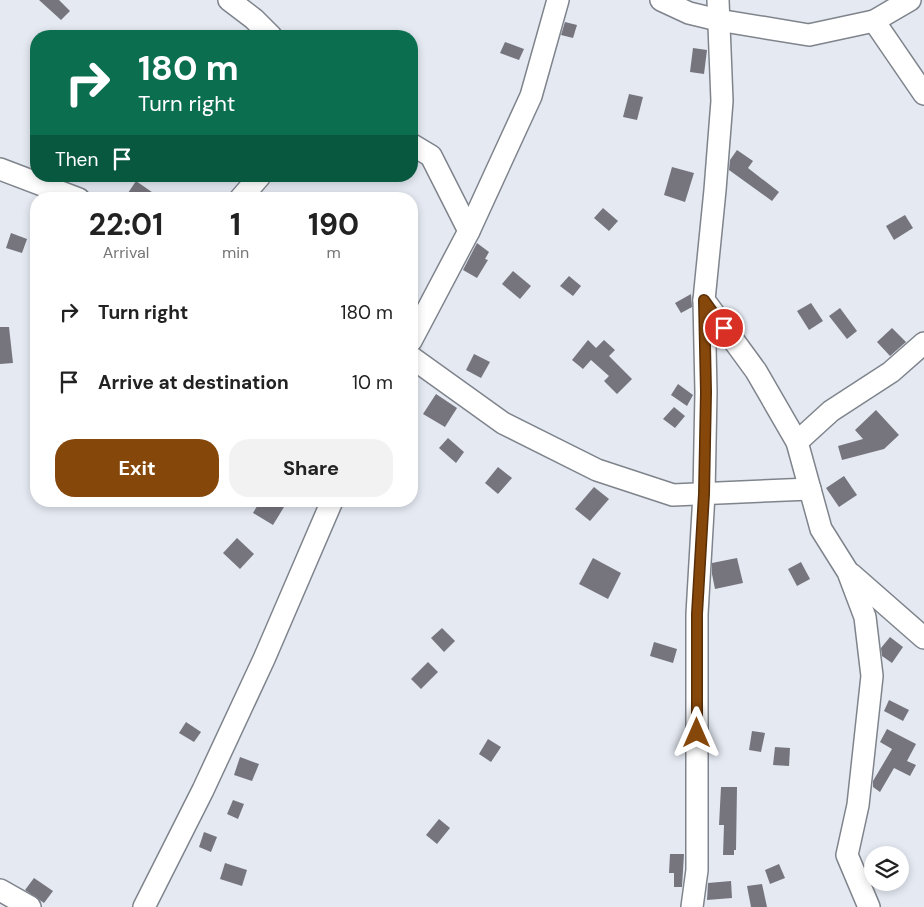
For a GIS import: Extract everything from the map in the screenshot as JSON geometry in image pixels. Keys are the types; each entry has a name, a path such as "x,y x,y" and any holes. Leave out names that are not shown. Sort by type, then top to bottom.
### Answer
{"street":[{"path":"229,0 266,30"},
{"path":"418,328 469,231 531,96 558,0"},
{"path":"661,0 689,13 718,10 809,35 874,21 910,0"},
{"path":"692,907 697,870 697,614 704,494 706,392 704,300 722,101 718,10"},
{"path":"874,21 924,94"},
{"path":"418,148 431,156 469,231"},
{"path":"0,169 30,180"},
{"path":"34,182 61,192"},
{"path":"246,192 255,182"},
{"path":"704,300 756,371 797,442 821,529 848,572 866,617 872,676 858,805 848,855 869,907"},
{"path":"797,442 830,411 891,372 924,342"},
{"path":"418,362 502,423 597,470 673,495 810,489"},
{"path":"144,907 203,790 264,659 329,507"},
{"path":"848,572 924,638"},
{"path":"0,890 30,907"}],"building":[{"path":"39,0 59,0 70,11 61,20"},
{"path":"565,22 577,25 573,38 561,35"},
{"path":"505,42 524,49 519,60 500,53"},
{"path":"693,48 707,50 704,74 690,72"},
{"path":"629,94 643,97 637,120 623,117"},
{"path":"737,150 753,161 748,168 779,192 772,201 729,170 730,160"},
{"path":"672,167 694,173 685,202 664,195"},
{"path":"135,182 137,182 152,192 129,192"},
{"path":"603,208 618,221 609,231 594,218"},
{"path":"905,215 913,228 894,240 886,226"},
{"path":"11,233 27,239 22,253 6,248"},
{"path":"477,243 489,252 485,259 488,260 477,278 463,270"},
{"path":"513,271 531,286 520,299 502,284"},
{"path":"569,276 581,286 573,296 560,286"},
{"path":"691,294 692,307 681,313 675,303"},
{"path":"811,303 823,321 809,330 797,311"},
{"path":"840,308 857,331 847,339 829,316"},
{"path":"0,327 9,327 13,363 0,364"},
{"path":"892,328 906,342 890,356 877,342"},
{"path":"588,340 596,348 604,340 615,350 609,356 632,379 617,394 604,381 609,376 591,360 583,369 572,360"},
{"path":"474,354 490,362 481,378 466,370"},
{"path":"678,384 693,395 687,406 671,395"},
{"path":"436,394 457,408 445,427 423,414"},
{"path":"674,407 685,416 675,428 663,419"},
{"path":"876,410 899,435 884,449 842,460 838,446 863,439 855,430"},
{"path":"448,438 464,452 456,463 439,448"},
{"path":"498,467 512,478 498,494 485,483"},
{"path":"844,476 857,495 839,507 826,488"},
{"path":"594,487 609,499 590,521 575,509"},
{"path":"256,507 284,507 273,525 253,513"},
{"path":"237,538 254,554 240,569 223,553"},
{"path":"593,558 621,573 608,599 579,584"},
{"path":"737,558 743,583 715,589 712,563"},
{"path":"801,562 810,579 797,586 788,569"},
{"path":"442,628 455,641 444,652 431,638"},
{"path":"890,637 903,647 892,663 882,656 881,648"},
{"path":"654,642 677,649 673,663 650,656"},
{"path":"428,662 438,672 421,689 411,679"},
{"path":"889,700 909,710 903,721 884,711"},
{"path":"186,722 201,732 194,742 179,733"},
{"path":"887,729 916,744 907,761 916,765 910,776 894,768 880,792 873,787 873,781 892,749 880,742"},
{"path":"752,731 765,733 761,752 749,750"},
{"path":"488,739 501,747 491,762 479,754"},
{"path":"775,747 790,748 789,766 773,765"},
{"path":"240,757 259,764 252,781 234,775"},
{"path":"721,787 737,787 736,850 734,850 734,855 723,855 724,825 719,825"},
{"path":"233,800 244,804 238,819 227,814"},
{"path":"439,819 450,828 437,844 426,835"},
{"path":"204,832 217,837 211,852 199,847"},
{"path":"670,854 684,854 682,887 674,887 674,873 669,873"},
{"path":"225,863 247,870 242,886 220,879"},
{"path":"779,864 785,878 770,884 765,870"},
{"path":"34,878 53,891 44,903 25,890"},
{"path":"731,881 732,898 707,900 708,883"},
{"path":"762,884 767,907 751,907 747,886"}],"route":[{"path":"697,733 697,614 704,494 706,392 704,300 724,328"}]}
